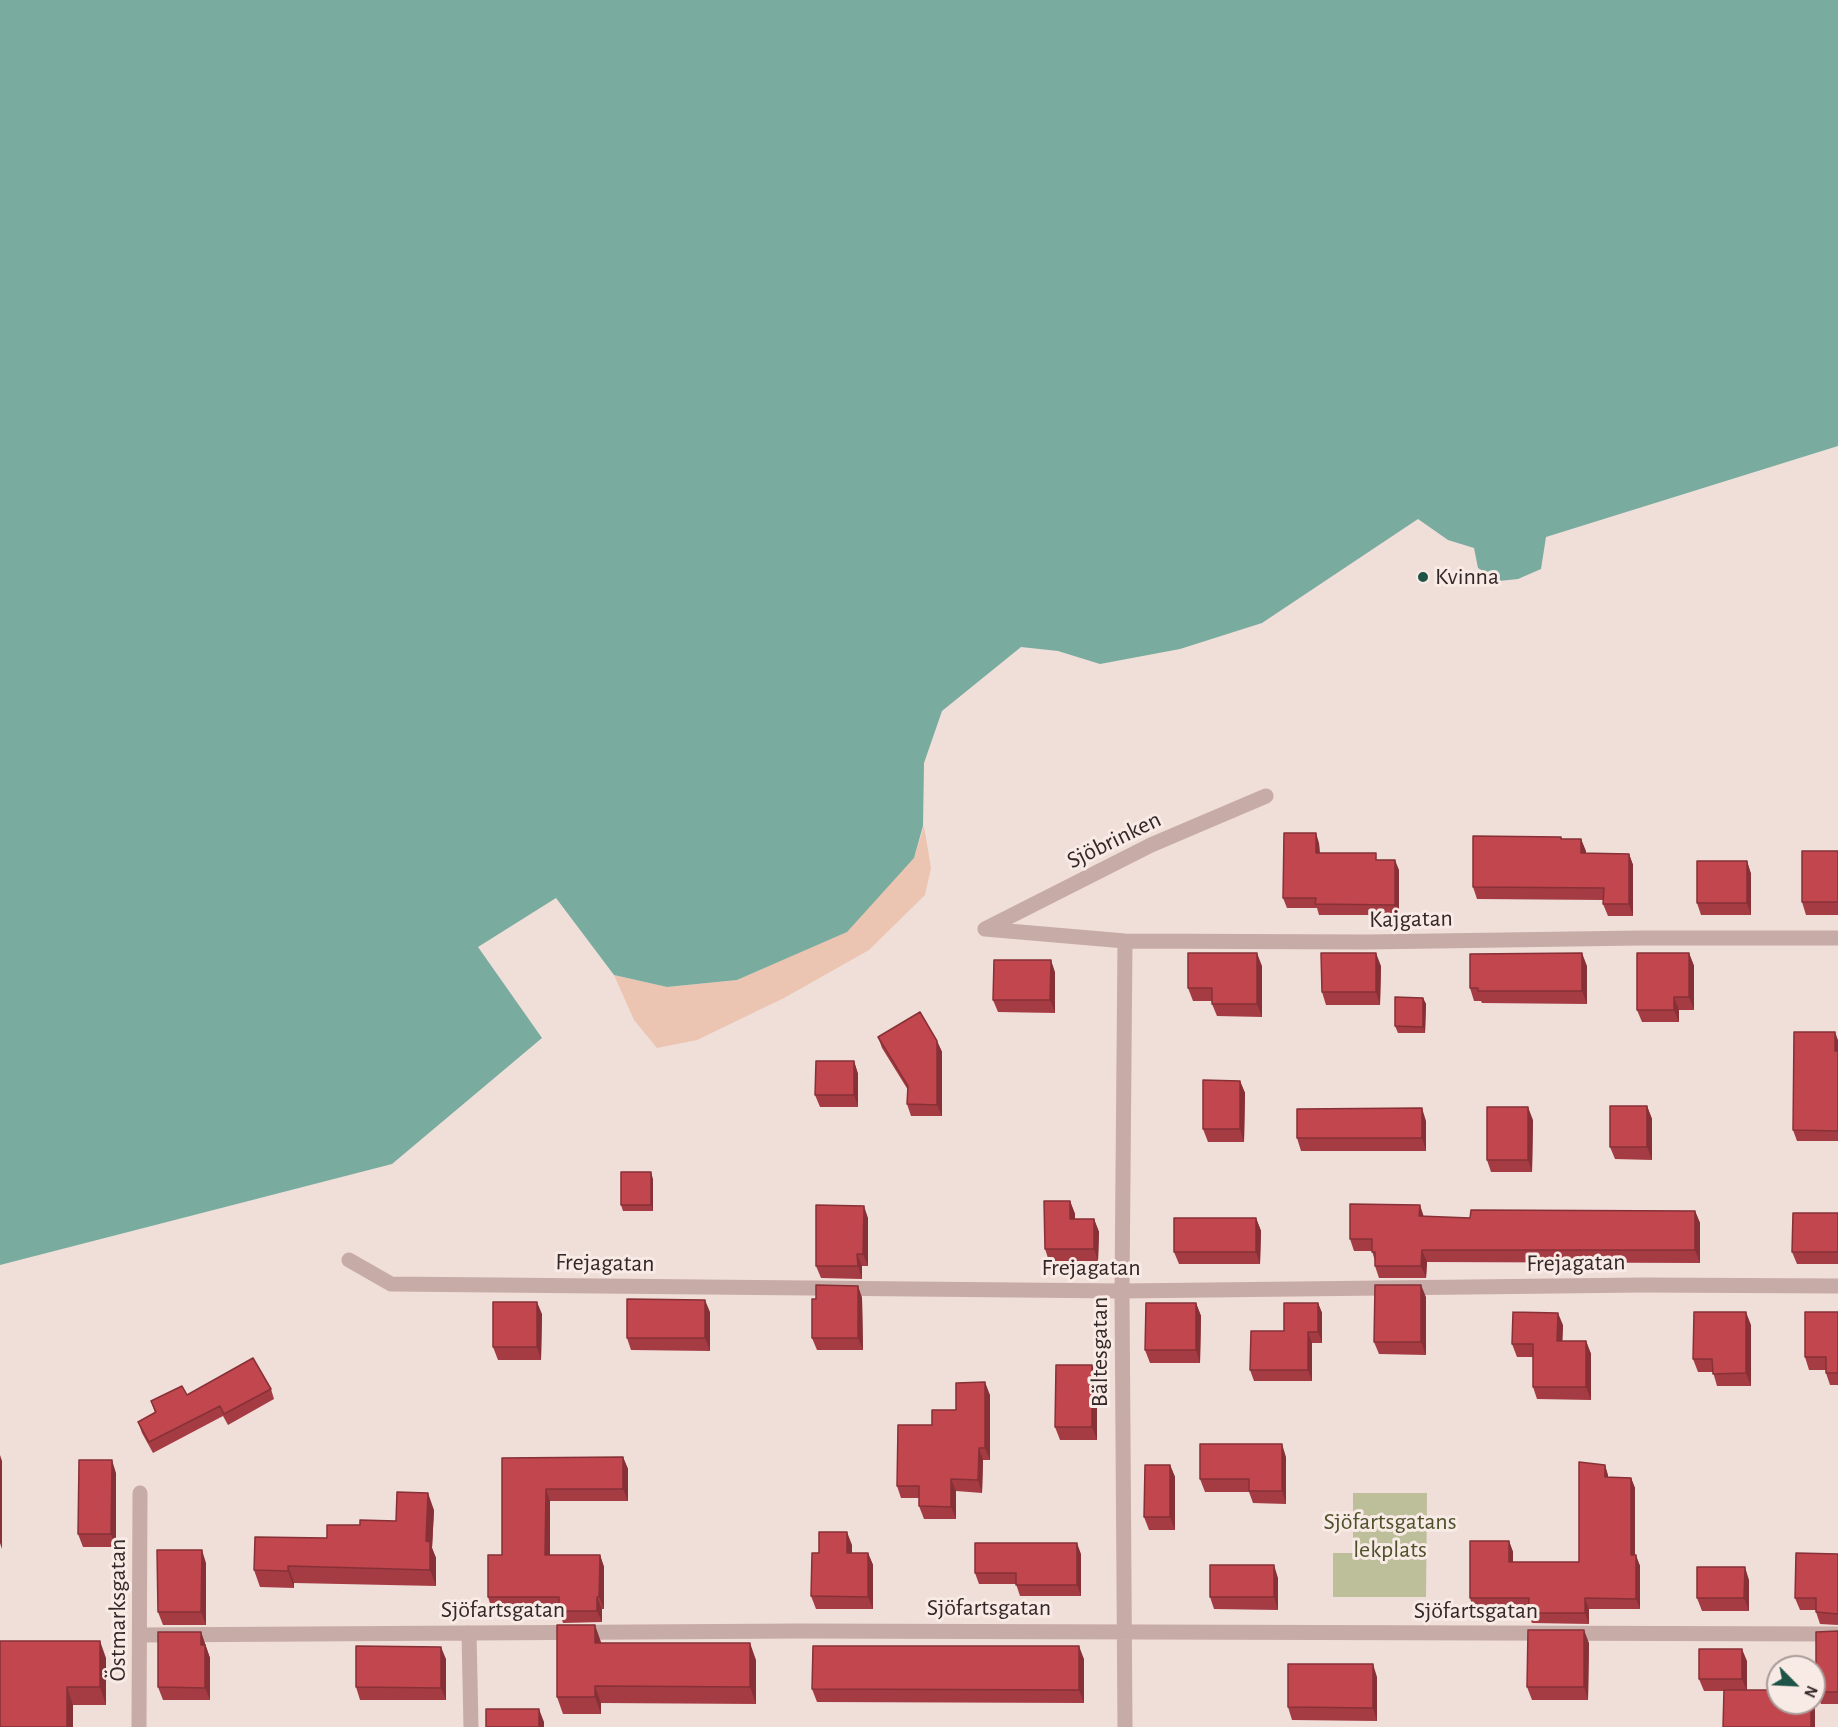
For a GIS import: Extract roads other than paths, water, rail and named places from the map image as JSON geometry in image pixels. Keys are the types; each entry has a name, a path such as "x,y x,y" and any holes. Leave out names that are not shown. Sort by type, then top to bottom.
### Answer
{"street":[{"name":"Sjöbrinken","path":"985,929 1151,845 1266,796"},
{"name":"Kajgatan","path":"985,929 1125,941 1366,942 1838,938"},
{"name":"Bältesgatan","path":"1125,941 1122,1292 1125,1727"},
{"name":"Frejagatan","path":"350,1260 391,1284 1122,1292 1642,1285 1838,1286"},
{"name":"Östmarksgatan","path":"139,1727 140,1493"},
{"name":"Sjöfartsgatan","path":"141,1635 788,1631 1838,1634"},
{"path":"469,1633 471,1727"}],"water":[{"path":"0,0 1838,0 1838,446 1546,537 1541,569 1518,579 1499,581 1478,568 1474,548 1448,540 1418,519 1262,623 1180,649 1100,664 1058,651 1021,647 942,711 924,763 923,826 914,858 847,932 737,980 667,987 614,975 556,898 478,947 542,1038 392,1164 0,1265"}],"place":[{"name":"Kvinna","path":"1423,577"}],"park label":[{"name":"Sjöfartsgatans lekplats","path":"1390,1536"}]}
